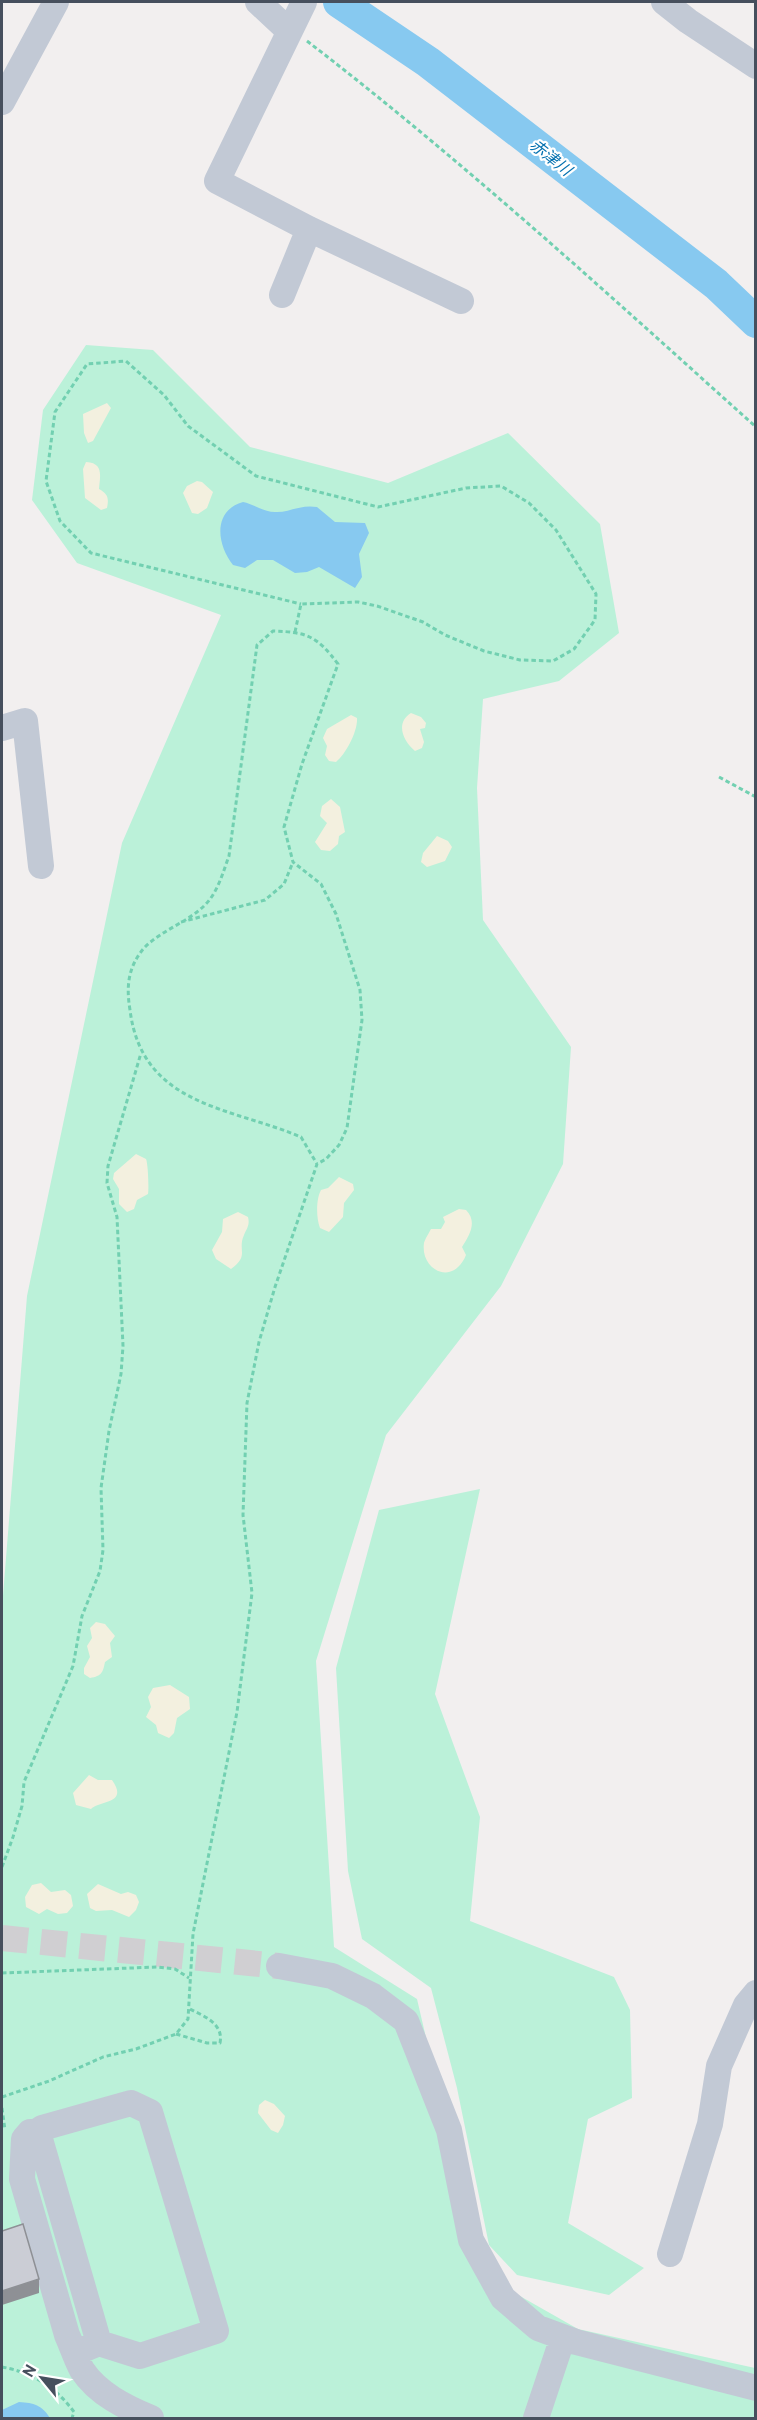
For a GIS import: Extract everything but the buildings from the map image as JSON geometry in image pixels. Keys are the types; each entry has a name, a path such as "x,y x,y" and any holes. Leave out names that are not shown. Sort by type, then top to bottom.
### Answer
{"street":[{"path":"2,102 56,2"},
{"path":"258,2 297,16 217,181 309,230 461,301"},
{"path":"664,2 688,21 756,66"},
{"path":"282,295 309,230"},
{"path":"2,728 25,721 41,866"},
{"path":"279,1966 332,1976 374,1996 406,2021 449,2130 471,2240 503,2298 538,2328 563,2337 756,2388"},
{"path":"670,2254 710,2124 719,2066 746,2005 756,1993"},
{"path":"75,2353 99,2343 140,2356 216,2331 150,2112 131,2103 30,2132 24,2139 22,2179 67,2335 82,2370 113,2401 150,2418"},
{"path":"36,2132 99,2343"},
{"path":"536,2418 563,2337"}],"path":[{"path":"297,16 300,35 393,109 526,222 756,427"},
{"path":"126,361 164,395 188,426 256,476 378,507 466,488 501,486 529,503 556,530 596,594 595,620 574,649 553,661 520,660 484,651 445,635 423,622 377,606 346,602 301,604 91,553 60,520 46,481 56,412 87,364 126,361"},
{"path":"295,632 301,604"},
{"path":"180,922 266,900 284,884 293,862 284,826 302,764 338,664 321,642 295,632 273,631 257,645 229,856 219,883 205,904 180,922 147,946 131,966 127,990 131,1026 141,1053 156,1072 205,1105 301,1137 317,1164"},
{"path":"719,777 756,797"},
{"path":"2,2097 49,2081 103,2057 136,2049 176,2034 188,2019 193,1934 237,1712 252,1593 243,1515 248,1403 259,1342 317,1164 326,1159 339,1145 347,1128 362,1020 360,990 336,914 321,884 293,862"},
{"path":"2,1867 14,1837 22,1806 24,1782 73,1666 82,1616 100,1571 103,1550 101,1488 109,1431 121,1374 123,1346 117,1218 107,1183 108,1166 141,1053"},
{"path":"2,1973 157,1967 175,1969 189,1978"},
{"path":"176,2034 207,2043 220,2043 218,2027 211,2020 188,2008"},
{"path":"2,2367 23,2370 42,2381 67,2402 74,2412 72,2418"}],"green space":[{"path":"86,345 153,350 250,447 388,483 508,433 600,524 619,633 559,681 483,699 477,788 483,920 571,1047 563,1164 501,1286 386,1435 316,1661 334,1947 417,1999 481,2274 578,2329 755,2368 756,2418 2,2418 2,1608 27,1296 122,843 221,615 77,563 32,500 43,410"},
{"path":"480,1489 435,1694 480,1817 470,1921 614,1977 630,2010 632,2098 588,2119 568,2223 644,2268 609,2295 517,2275 489,2245 457,2088 431,1988 362,1939 348,1871 336,1668 379,1510"}],"sand":[{"path":"107,403 111,408 93,441 88,443 84,433 83,414"},
{"path":"86,462 96,465 100,471 99,489 107,497 107,508 101,510 85,498 83,469"},
{"path":"197,481 202,482 213,492 207,508 198,514 192,513 183,493 187,486"},
{"path":"411,713 421,717 426,723 425,728 420,729 424,742 422,748 415,751 404,737 402,727 406,717"},
{"path":"351,715 357,718 357,723 351,742 336,762 329,761 325,755 327,746 323,738 327,729"},
{"path":"331,799 340,807 345,832 339,836 338,844 330,851 321,850 315,842 327,823 320,816 322,806"},
{"path":"437,836 448,841 452,847 445,861 427,867 421,862 423,853"},
{"path":"136,1154 146,1159 148,1194 137,1200 134,1209 127,1212 119,1204 119,1189 113,1179 114,1173"},
{"path":"339,1177 353,1184 354,1190 344,1203 343,1217 329,1232 320,1228 317,1214 318,1198 321,1190 328,1188"},
{"path":"459,1209 466,1210 472,1224 462,1247 466,1255 460,1265 453,1270 439,1271 427,1261 424,1243 431,1229 441,1229 445,1222 443,1217"},
{"path":"238,1212 248,1217 248,1224 242,1240 242,1256 231,1269 216,1259 212,1250 222,1232 223,1219"},
{"path":"96,1622 105,1624 115,1636 110,1643 112,1657 105,1662 103,1671 99,1675 90,1678 84,1674 84,1668 90,1657 87,1646 92,1638 90,1628"},
{"path":"170,1685 189,1697 190,1709 177,1718 174,1733 169,1738 158,1733 156,1725 146,1717 151,1707 148,1697 153,1688"},
{"path":"89,1775 98,1780 112,1780 117,1793 111,1800 91,1809 76,1805 73,1793"},
{"path":"41,1883 51,1892 65,1890 71,1895 73,1906 67,1913 58,1914 47,1909 39,1914 26,1907 25,1897 32,1885"},
{"path":"98,1884 121,1894 128,1892 136,1895 139,1902 136,1910 129,1917 112,1910 96,1911 90,1908 87,1894"},
{"path":"265,2100 274,2104 285,2116 278,2133 271,2130 258,2113 259,2105"}],"water":[{"path":"243,502 275,512 317,507 335,522 365,523 369,533 359,554 362,577 355,588 319,567 307,572 295,573 273,560 257,560 245,568 233,565 223,548 220,529 226,513 233,506"},
{"path":"19,2402 37,2406 44,2410 50,2418 2,2418 2,2410"}],"waterway":[{"name":"赤津川","path":"339,2 428,62 716,284 756,322"}],"tunnel":[{"path":"2,1938 279,1966"}]}
